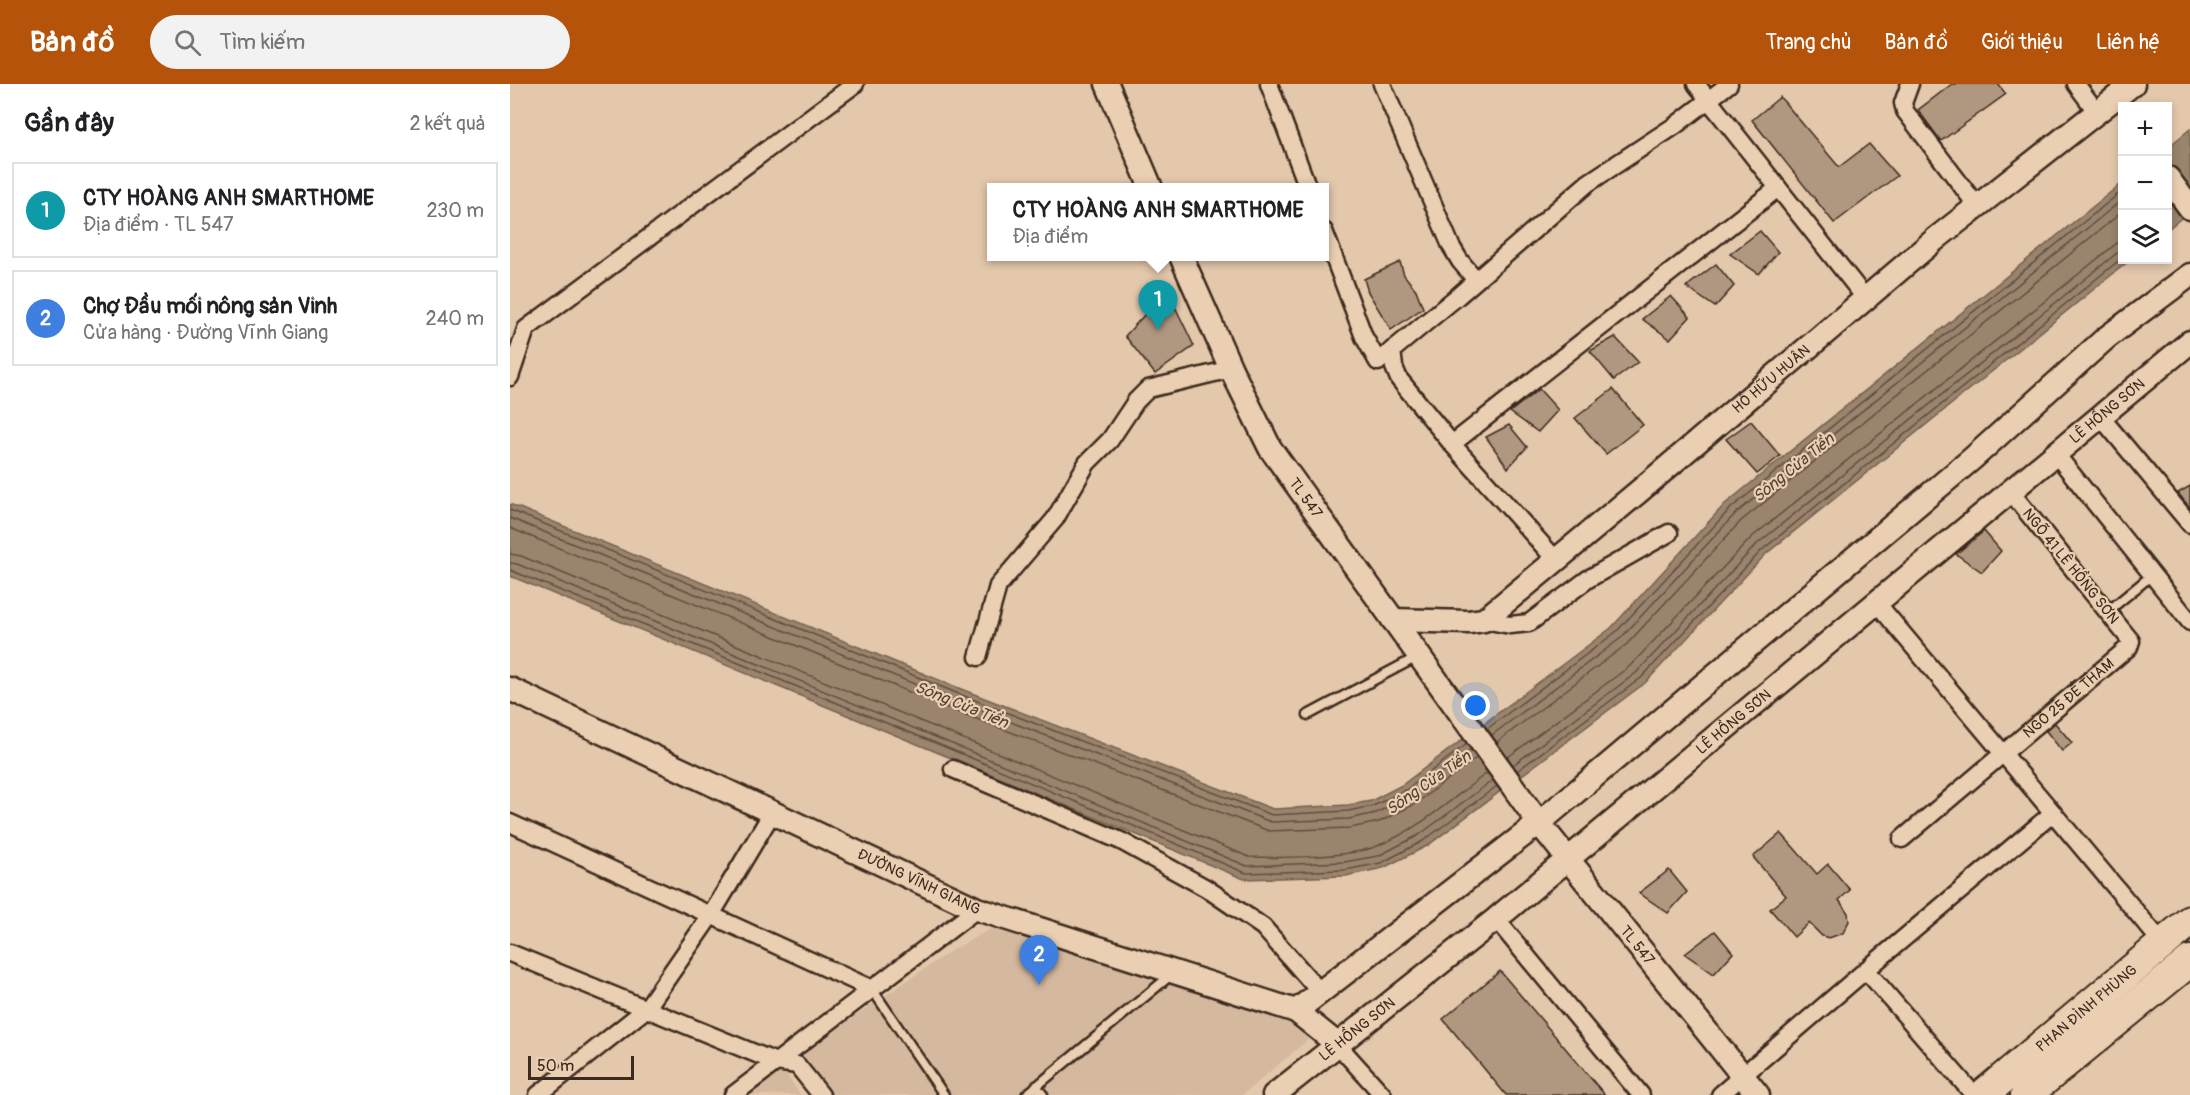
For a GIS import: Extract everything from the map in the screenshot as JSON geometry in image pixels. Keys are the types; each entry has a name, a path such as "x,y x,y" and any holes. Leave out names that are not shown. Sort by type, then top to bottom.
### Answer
{"highway":[{"name":"PHAN ĐÌNH PHÙNG","path":"1983,1095 2190,921"},
{"name":"PHAN ĐÌNH PHÙNG","path":"2026,1095 2188,966"}],"street":[{"path":"510,378 526,328 855,84"},
{"path":"1107,84 1149,183"},
{"path":"1269,84 1306,183"},
{"path":"1382,84 1451,246 1476,280"},
{"path":"1696,84 1866,299"},
{"path":"1329,244 1364,338 1378,362 1588,183 1676,125 1730,84"},
{"path":"1910,84 1903,103 1905,111 1977,206"},
{"path":"2076,84 2115,98"},
{"name":"HỒ HỮU HUÂN","path":"1484,620 1977,206 2115,98"},
{"path":"2172,183 2190,208"},
{"path":"1452,444 1778,188"},
{"name":"TL 547","path":"1183,261 1231,369 1270,448 1393,620 1466,717 1539,823 1758,1095"},
{"path":"1296,1011 1539,823 1973,458 2106,338 2190,275"},
{"name":"LÊ HỒNG SƠN","path":"1274,1095 1496,919 2190,342"},
{"path":"1392,350 1394,367 1399,379 1452,444 1556,560"},
{"path":"978,657 998,586 1055,519 1087,463 1110,440 1136,400 1148,389 1231,369"},
{"path":"2100,416 2190,524"},
{"path":"2055,453 2190,622"},
{"name":"NGÕ 41 LÊ HỒNG SƠN","path":"2010,491 2131,640"},
{"path":"1393,620 1469,622 1484,620 1510,626 1529,623 1588,579 1669,533"},
{"path":"1876,602 2163,944"},
{"name":"NGÕ 25 ĐỀ THÁM","path":"1902,839 2129,648 2131,640"},
{"name":"ĐƯỜNG VĨNH GIANG","path":"510,689 977,909 1296,1011 1337,1044"},
{"path":"953,769 1120,841 1206,888 1263,927 1321,993"},
{"path":"538,1095 646,1009 711,915 772,813"},
{"path":"1720,1095 2053,813"},
{"path":"510,823 872,989"},
{"path":"733,1095 977,909"},
{"path":"1496,919 1641,1095"},
{"path":"510,953 776,1062 796,1065 821,1095"},
{"path":"1866,970 1974,1095"},
{"path":"1337,1044 1383,1095"}],"lane":[{"path":"2107,612 2152,575"},
{"path":"1308,715 1420,656"},
{"path":"1026,1095 1173,973"},
{"path":"872,989 944,1095"},
{"path":"1036,1086 1043,1095"}],"shaded area":[{"path":"990,929 1000,929 1288,1020 1310,1038 1242,1095 827,1095 803,1063 805,1050 951,951"},
{"path":"785,1073 801,1095 746,1095 772,1075"}],"water":[{"path":"2190,129 2190,211 2172,226 2172,156 2172,144"},
{"name":"Sông Cửa Tiền","path":"2118,186 2118,264 2125,264 1766,554 1645,683 1427,846 1383,868 1346,876 1244,879 510,576 510,504 961,689 1273,809 1348,805 1371,801 1402,785 1611,628 1725,504"}],"building":[{"path":"1952,84 1998,84 2006,94 1941,141 1918,110"},
{"path":"1780,97 1839,167 1869,144 1897,176 1834,223 1752,120"},
{"path":"1760,231 1778,252 1759,274 1730,254"},
{"path":"1400,262 1404,275 1416,290 1423,308 1391,330 1368,292 1364,279"},
{"path":"1716,264 1734,286 1715,307 1686,287"},
{"path":"1167,290 1194,346 1155,374 1125,336"},
{"path":"1671,296 1690,317 1670,339 1642,319"},
{"path":"1615,337 1638,362 1614,380 1590,351"},
{"path":"1539,389 1558,410 1538,432 1510,412"},
{"path":"1613,389 1643,425 1606,454 1575,418"},
{"path":"1751,421 1780,456 1757,474 1726,439"},
{"path":"1509,425 1527,447 1508,468 1486,437"},
{"path":"2190,486 2190,508 2178,493"},
{"path":"1984,531 2001,551 1982,572 1956,554"},
{"path":"2055,723 2072,743 2062,751 2046,731"},
{"path":"1781,833 1817,874 1828,864 1850,890 1839,900 1848,913 1849,921 1843,933 1829,938 1822,936 1809,923 1794,937 1770,909 1786,896 1753,857"},
{"path":"1669,870 1687,892 1668,913 1639,893"},
{"path":"1715,931 1733,953 1714,974 1685,954"},
{"path":"1500,971 1605,1095 1506,1095 1443,1019"}],"place":[{"name":"CTY HOÀNG ANH SMARTHOME","path":"1158,330"},
{"name":"Chợ Đầu mối nông sản Vinh","path":"1039,985"}]}
